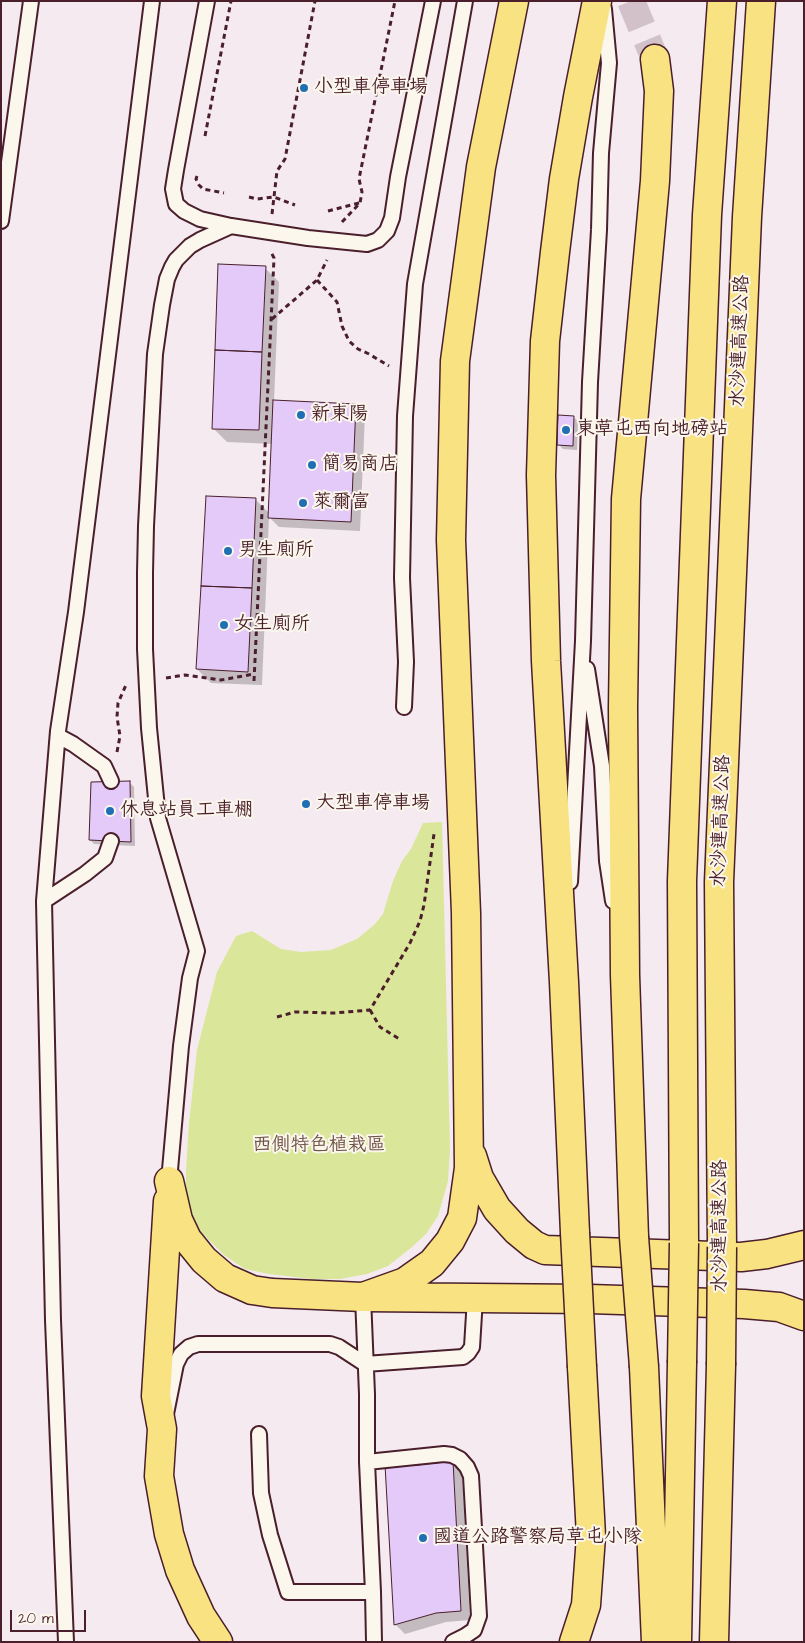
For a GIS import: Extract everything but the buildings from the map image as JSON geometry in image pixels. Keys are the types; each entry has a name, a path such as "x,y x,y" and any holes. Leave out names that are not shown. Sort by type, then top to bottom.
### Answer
{"highway":[{"path":"363,1297 405,1282 432,1263 450,1241 462,1218 468,1168 466,913 451,540 455,361 481,167 514,1"},
{"path":"574,1642 586,1605 591,1536 543,583 541,475 548,316 564,179 597,1"},
{"name":"水沙連高速公路","path":"676,1642 684,1243 682,881 707,215 722,1"},
{"name":"水沙連高速公路","path":"714,1642 722,1247 719,882 747,217 761,1"},
{"path":"655,59 659,91 655,181 626,499 623,708 625,975 634,1237 644,1367 656,1642"},
{"path":"469,1145 479,1178 497,1209 517,1231 534,1245 545,1250 741,1256 767,1254 804,1244"},
{"path":"169,1181 178,1220 187,1239 204,1260 225,1278 252,1290 272,1293 363,1297 590,1299 744,1304 779,1307 804,1316"},
{"path":"169,1181 156,1396 162,1429 159,1476 169,1534 180,1570 201,1616 218,1642"}],"lane":[{"path":"1,221 31,1"},
{"path":"66,1642 53,1320 44,901 58,736 76,612 152,1"},
{"path":"207,1 176,170 174,189 176,204 184,211 200,219 231,226 355,244 368,244 378,240 387,231 392,218 398,177 433,1"},
{"path":"404,708 406,662 402,578 405,416 415,284 465,1"},
{"path":"564,982 583,641 590,382 599,230 601,153 609,63 604,1"},
{"path":"169,1181 181,1046 190,978 197,951 158,818 149,728 145,649 145,545 155,354 167,278 176,260 190,246 231,226"},
{"path":"583,641 602,766 608,861 625,975"},
{"path":"58,736 104,766 111,781"},
{"path":"44,901 85,874 105,858 112,841"},
{"path":"363,1297 374,1642"},
{"path":"162,1429 176,1364 181,1354 189,1347 198,1344 330,1344 339,1347 365,1364 463,1357 468,1354 472,1347 475,1298"},
{"path":"259,1434 261,1493 270,1536 288,1592 373,1592"},
{"path":"367,1462 452,1454 468,1467 471,1476 479,1616 474,1630 453,1642"}],"path":[{"path":"204,141 231,1"},
{"path":"272,220 277,171 285,159 315,1"},
{"path":"340,224 360,203 362,192 359,179 395,1"},
{"path":"198,169 196,179 203,189 224,194"},
{"path":"249,197 257,200 274,197 295,204"},
{"path":"328,211 360,203"},
{"path":"254,681 274,258 269,248"},
{"path":"271,319 316,280 327,260"},
{"path":"316,280 337,302 342,326 350,341 358,349 396,370"},
{"path":"162,678 185,676 221,680 254,674"},
{"path":"104,766 115,759 120,736 117,716 118,703 126,684 132,679"},
{"path":"370,1010 380,1026 401,1040"}],"green space":[{"name":"西側特色植栽區","path":"442,822 450,1150 448,1181 438,1216 426,1234 412,1247 388,1266 367,1274 340,1279 312,1279 245,1269 224,1255 200,1231 186,1202 189,1123 197,1050 217,972 236,936 252,931 281,949 301,952 331,950 357,939 375,924 383,914 393,881 423,823"}],"tunnel":[{"path":"631,1 655,59"}],"place":[{"name":"小型車停車場","path":"304,88"},
{"name":"新東陽","path":"301,415"},
{"name":"東草屯西向地磅站","path":"566,430"},
{"name":"簡易商店","path":"312,465"},
{"name":"萊爾富","path":"303,503"},
{"name":"男生廁所","path":"228,551"},
{"name":"女生廁所","path":"224,625"},
{"name":"大型車停車場","path":"306,804"},
{"name":"休息站員工車棚","path":"110,811"},
{"name":"國道公路警察局草屯小隊","path":"423,1538"}]}
